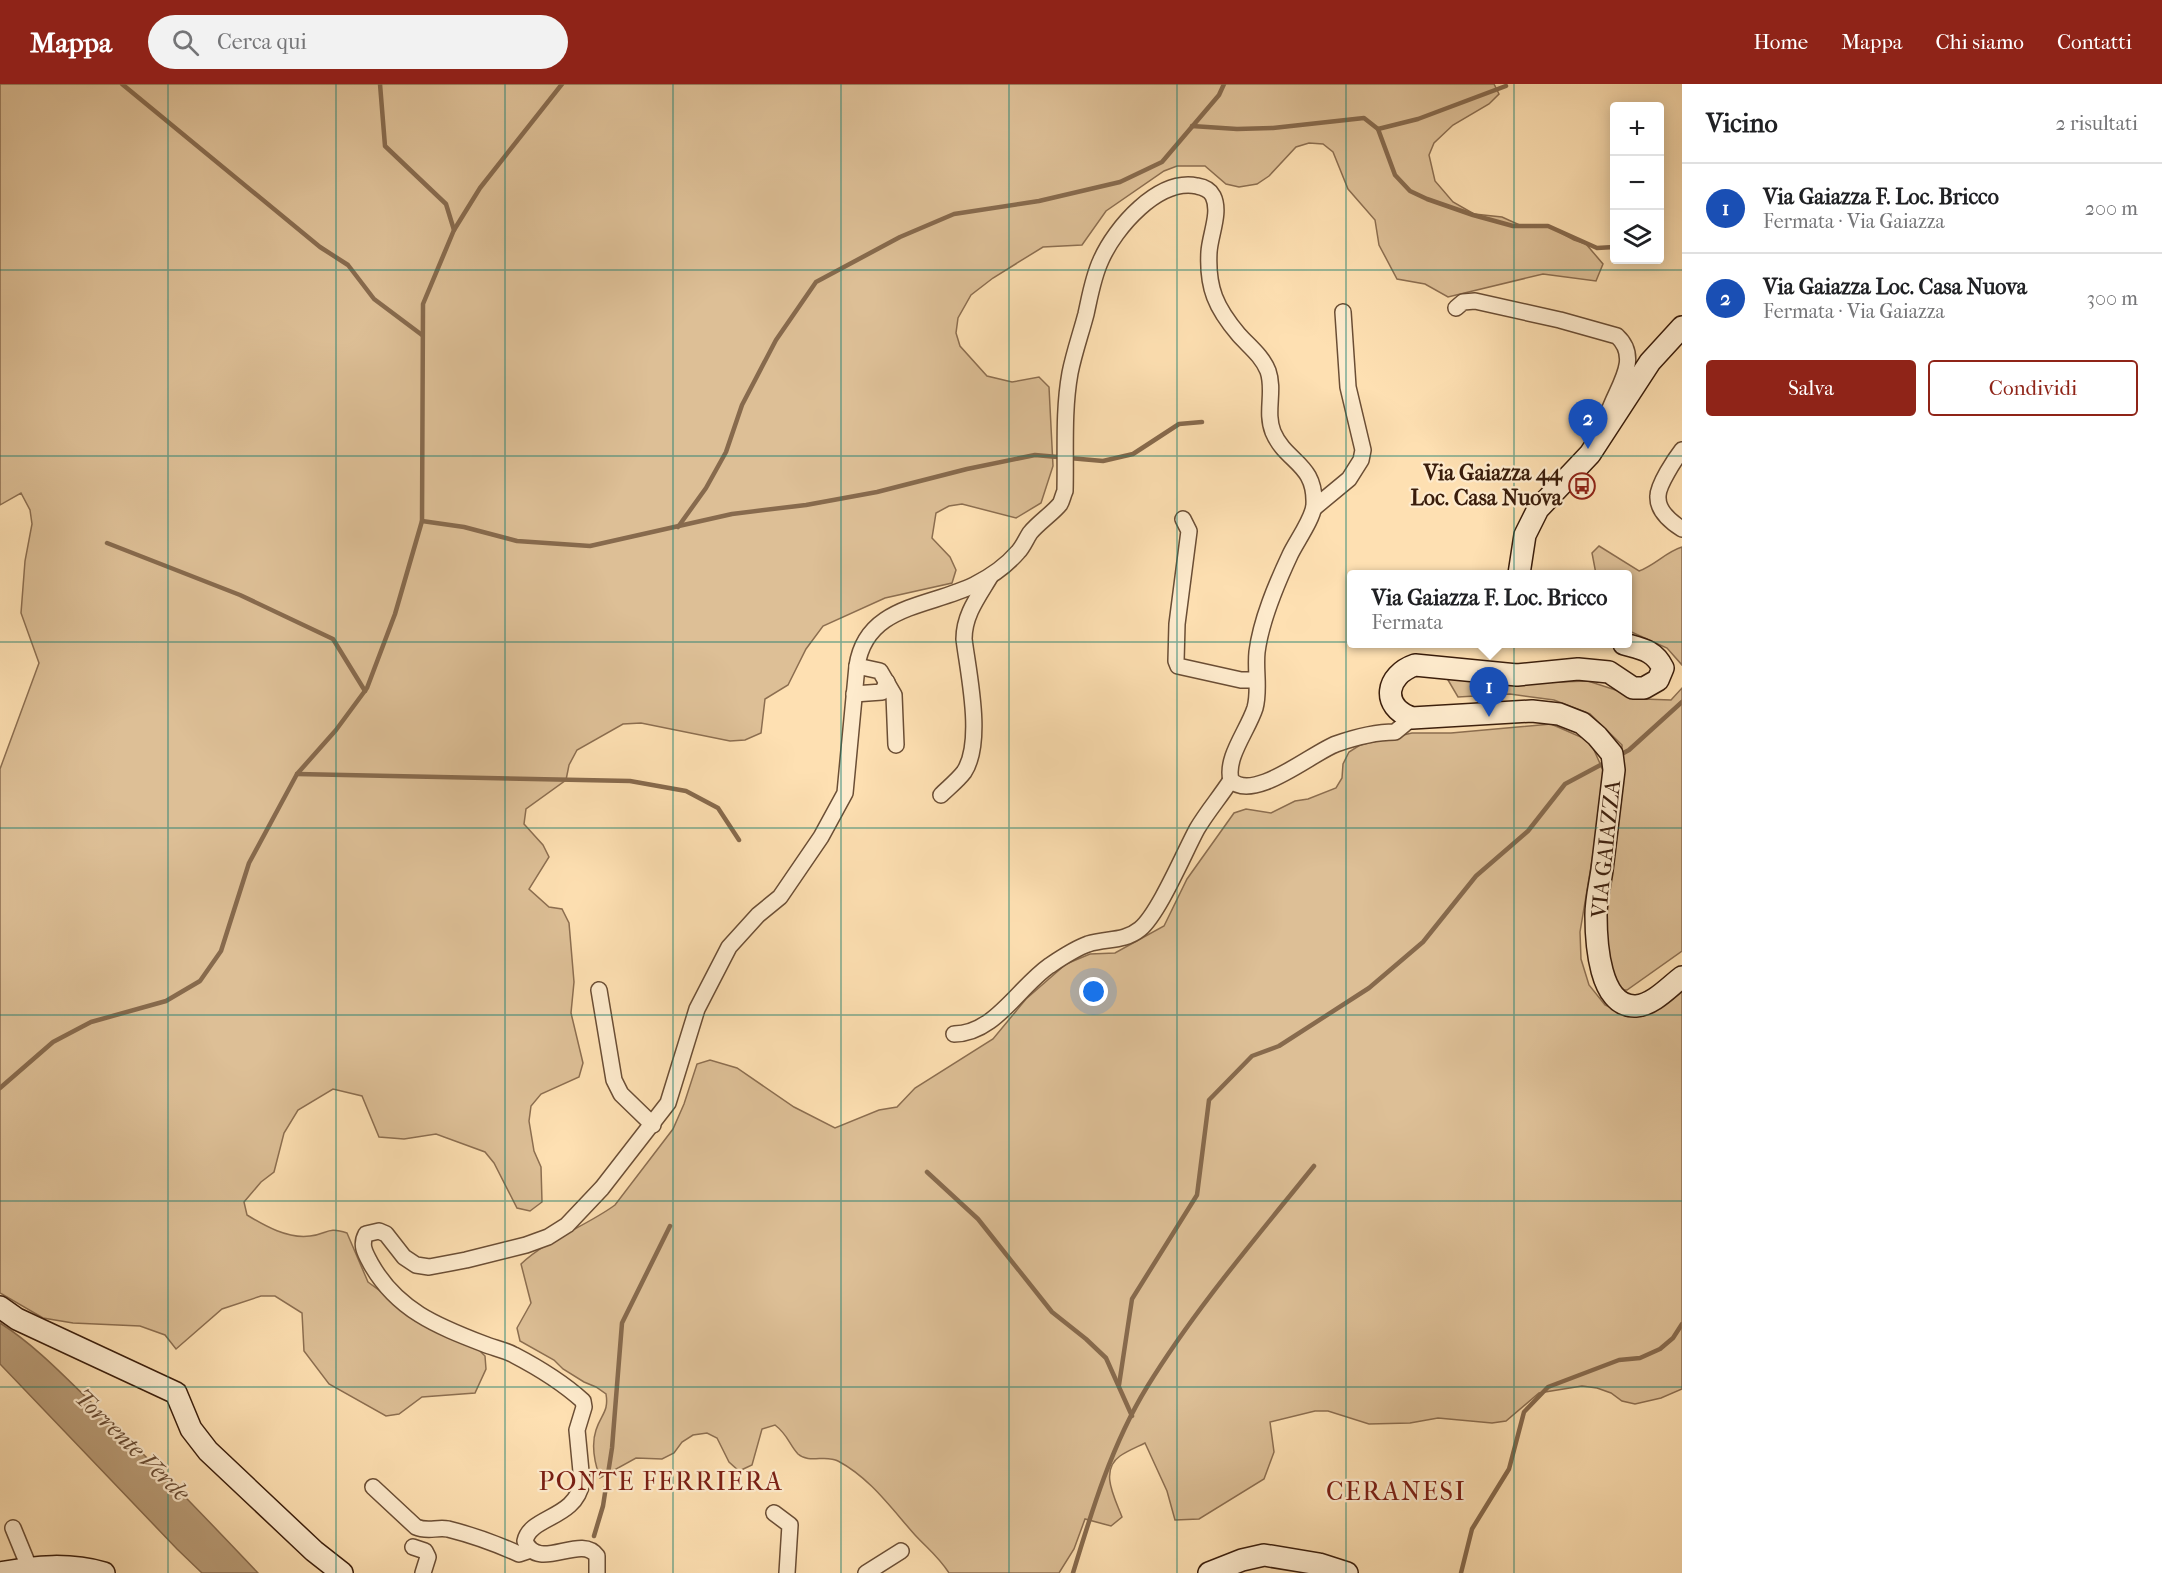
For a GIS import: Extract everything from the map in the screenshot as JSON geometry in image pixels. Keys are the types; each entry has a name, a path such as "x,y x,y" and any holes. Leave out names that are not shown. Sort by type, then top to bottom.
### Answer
{"main road":[{"path":"1520,570 1525,535 1538,509 1590,454 1650,362 1682,327"},
{"path":"1412,718 1395,707 1390,695 1393,682 1401,671 1415,665 1517,675 1578,669 1609,672 1633,688 1644,688 1658,680 1663,668 1657,656 1632,646"},
{"name":"VIA GAIAZZA","path":"1412,718 1541,712 1559,714 1582,723 1596,736 1612,754 1614,770 1596,914 1605,983 1615,998 1637,1006 1650,1001 1682,977"},
{"path":"0,1307 17,1319 176,1394 191,1429 208,1451 314,1551 342,1573"},
{"path":"1209,1573 1264,1554 1319,1564 1347,1573"},
{"path":"0,1573 61,1565 104,1573"}],"street":[{"path":"531,1550 525,1541 529,1532 569,1506 576,1499 580,1490 582,1482 576,1430 584,1407 583,1401 545,1372 512,1354 429,1319 404,1305 377,1274 364,1252 363,1240 366,1234 379,1231 386,1234 405,1257 416,1265 429,1267 488,1256 548,1237 567,1225 584,1209 653,1125 668,1104 697,1009 729,947 758,915 780,897 821,837 845,793 857,666 862,645 868,635 880,622 922,602 972,586 992,574 1019,551 1030,533 1059,504 1065,491 1070,373 1101,260 1118,232 1138,210 1155,196 1189,184 1208,189 1213,195 1215,203 1209,249 1208,280 1223,312 1238,334 1259,355 1266,368 1272,384 1270,402 1273,431 1312,481 1314,508"},
{"path":"1456,309 1463,302 1475,301 1560,320 1617,336 1625,343 1629,353 1628,364 1609,411 1607,431"},
{"path":"954,1034 965,1034 986,1023 1037,975 1066,954 1090,944 1118,940 1142,928 1158,903 1198,827 1231,780 1232,763 1255,707 1257,650 1273,594 1314,508 1356,470 1363,450 1348,387 1343,312"},
{"path":"1682,450 1671,464 1658,495 1669,520 1682,529"},
{"path":"1183,519 1189,531 1177,624 1176,661 1178,666 1241,681 1256,680"},
{"path":"941,795 965,771 972,749 974,715 963,639 964,627 969,612 992,574"},
{"path":"857,666 880,671 894,695 896,745"},
{"path":"854,694 882,692 887,682"},
{"path":"1231,780 1234,784 1245,787 1263,783 1335,745 1385,732 1395,732 1412,718"},
{"path":"598,990 614,1080 621,1094 653,1125"},
{"path":"373,1487 416,1527 424,1530 446,1529 519,1554 531,1550 547,1554 580,1548 591,1550 597,1556 597,1573"},
{"path":"774,1513 790,1525 787,1573"},
{"path":"13,1528 36,1569"},
{"path":"413,1547 424,1551 428,1557 423,1573"},
{"path":"866,1573 901,1551"}],"shaded area":[{"path":"0,84 1494,84 1499,94 1489,104 1453,125 1434,143 1429,155 1435,181 1453,202 1474,214 1502,217 1524,227 1550,227 1586,244 1603,264 1596,281 1543,274 1448,297 1425,284 1397,279 1379,245 1375,220 1348,189 1333,152 1323,144 1309,143 1296,147 1269,176 1257,184 1239,187 1226,184 1205,166 1177,166 1164,171 1106,211 1082,245 1043,247 993,278 971,295 958,318 956,333 960,346 987,376 1012,382 1039,377 1049,387 1053,466 1041,503 1016,518 962,504 949,506 936,513 932,538 950,557 956,570 952,583 885,598 823,626 806,649 788,685 765,699 761,733 745,740 730,741 641,723 623,724 577,750 569,765 566,780 526,809 524,824 543,845 549,857 529,889 549,907 562,909 569,923 574,982 571,1013 583,1063 579,1077 541,1094 531,1106 529,1121 534,1151 541,1167 542,1202 530,1211 517,1208 494,1163 485,1152 436,1134 404,1139 379,1137 362,1096 333,1089 298,1110 284,1133 274,1172 261,1182 244,1202 247,1215 285,1234 316,1235 331,1230 347,1233 368,1282 409,1312 476,1347 485,1356 486,1369 475,1393 422,1397 399,1414 386,1416 329,1384 304,1351 302,1313 275,1296 261,1296 222,1309 176,1349 165,1335 140,1326 73,1323 43,1318 0,1293 0,769 39,663 21,613 25,561 32,524 30,510 21,493 0,505"},
{"path":"1599,546 1639,571 1682,547 1682,665 1667,648 1632,632 1632,570 1595,570 1592,553"},
{"path":"1457,676 1530,683 1588,681 1643,699 1671,700 1682,688 1682,951 1627,990 1616,990 1609,981 1602,908 1621,778 1622,745 1590,714 1554,700 1510,694 1458,697 1448,680"},
{"path":"1551,724 1590,741 1606,777 1580,932 1581,959 1589,985 1605,1005 1617,1011 1682,990 1682,1389 1661,1398 1635,1404 1622,1401 1611,1393 1597,1388 1582,1386 1539,1393 1506,1421 1492,1423 1438,1418 1410,1423 1369,1424 1328,1411 1315,1411 1270,1422 1274,1452 1264,1479 1199,1519 1175,1520 1167,1491 1145,1443 1120,1456 1110,1469 1110,1485 1122,1517 1111,1526 1085,1519 1074,1549 1059,1573 949,1573 880,1494 860,1476 833,1459 802,1457 775,1425 762,1429 752,1465 739,1471 729,1462 717,1438 707,1433 693,1435 682,1442 674,1453 662,1459 636,1458 600,1478 595,1461 594,1442 596,1430 605,1409 606,1394 520,1341 517,1328 531,1303 521,1264 542,1247 615,1205 673,1129 697,1064 710,1060 737,1068 794,1107 835,1128 879,1110 897,1107 915,1088 993,1039 1026,999 1066,964 1090,954 1115,953 1164,926 1187,879 1234,813 1246,809 1271,813 1295,801 1308,799 1336,788 1342,778 1343,764 1349,752 1360,745 1412,733 1451,733"}],"water":[{"name":"Torrente Verde","path":"0,1323 26,1341 62,1373 258,1573 202,1573 177,1549 0,1364"}],"waterway":[{"path":"122,84 320,247 348,265 374,299 422,335"},
{"path":"380,84 385,146 446,204 454,230"},
{"path":"0,1088 53,1042 91,1022 166,1001 200,981 221,951 249,863 297,774 336,730 367,688 395,614 422,521 423,304 454,230 480,188 562,84"},
{"path":"678,527 706,488 726,452 742,405 776,340 816,282 900,237 954,214 1039,201 1120,182 1162,162 1219,95 1224,84"},
{"path":"1378,129 1418,119 1506,86"},
{"path":"1192,126 1237,129 1273,128 1364,118 1378,129 1395,175 1410,191 1473,215 1513,226 1548,226 1597,248 1610,247"},
{"path":"422,521 464,527 517,541 590,546 732,514 806,505 877,492 967,469 1035,455 1103,461 1133,454 1179,424 1202,422"},
{"path":"107,543 240,595 333,639 365,691"},
{"path":"1618,756 1629,750 1682,702"},
{"path":"1119,1385 1132,1299 1197,1195 1209,1100 1252,1056 1279,1046 1369,988 1423,942 1476,876 1528,831 1565,784 1608,761"},
{"path":"297,774 630,781 686,791 718,808 739,840"},
{"path":"1073,1573 1113,1454 1147,1387 1206,1302 1314,1166"},
{"path":"927,1172 978,1219 1052,1312 1106,1358 1132,1416"},
{"path":"594,1536 603,1506 612,1448 622,1323 670,1226"},
{"path":"1461,1573 1472,1529 1509,1469 1524,1412 1548,1387 1619,1360 1640,1358 1660,1349 1673,1338 1682,1324"}],"place":[{"name":"Via Gaiazza Loc. Casa Nuova","path":"1588,449"},
{"name":"Via Gaiazza 44 Loc. Casa Nuova","path":"1582,486"},
{"name":"Via Gaiazza F. Loc. Bricco","path":"1489,717"}],"district":[{"name":"PONTE FERRIERA","path":"661,1481"},
{"name":"CERANESI","path":"1396,1491"}]}
